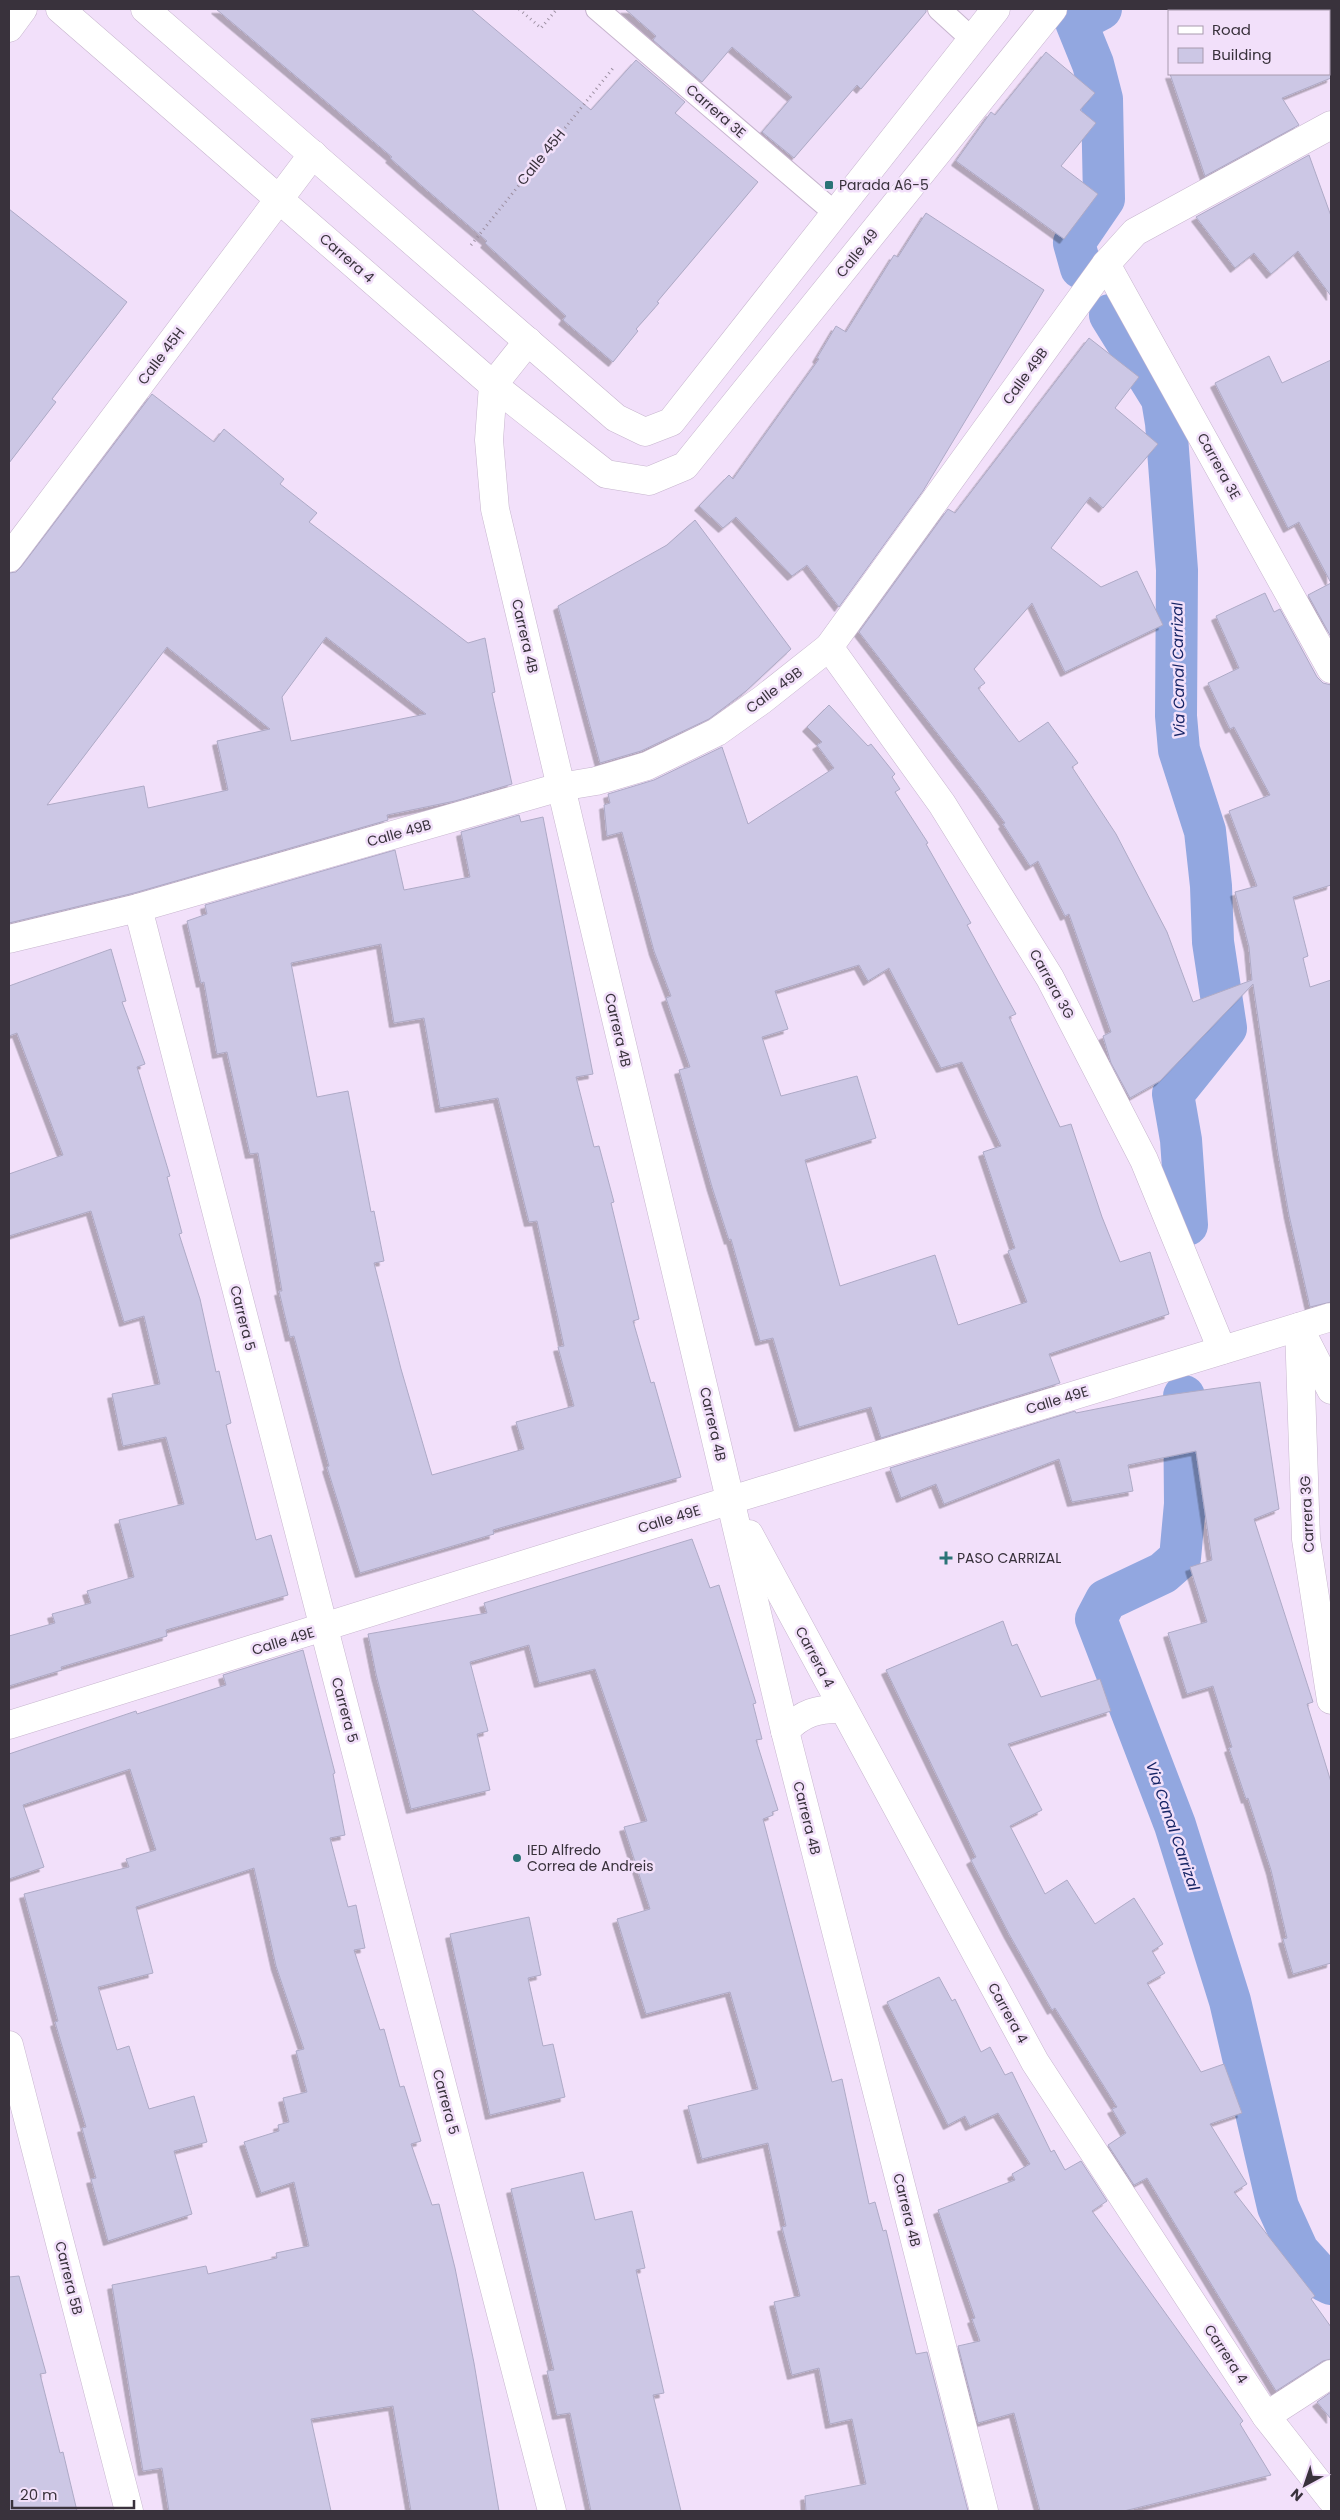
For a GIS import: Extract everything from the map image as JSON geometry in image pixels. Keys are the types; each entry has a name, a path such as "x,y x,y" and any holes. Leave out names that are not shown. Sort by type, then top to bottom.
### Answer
{"street":[{"path":"9,28 23,9"},
{"name":"Carrera 4","path":"60,9 493,385 606,474 649,481"},
{"path":"145,9 616,418 645,432 671,422 996,9"},
{"name":"Calle 49","path":"649,481 685,466 1053,9"},
{"name":"Calle 49B","path":"9,939 138,908 560,787 596,781 647,766 717,732 830,647 1106,264 1135,232 1331,125"},
{"name":"Calle 45H","path":"9,558 313,154"},
{"name":"Carrera 3E","path":"1106,264 1331,669"},
{"path":"493,385 528,341"},
{"name":"Carrera 4B","path":"493,385 489,440 495,509 785,1731 984,2511"},
{"name":"Carrera 3G","path":"830,647 942,804 1050,978 1144,1160 1222,1350"},
{"name":"Carrera 5","path":"138,908 552,2511"},
{"name":"Calle 49E","path":"9,1725 731,1500 1331,1317"},
{"path":"1300,1327 1331,1390"},
{"name":"Carrera 3G","path":"1300,1327 1306,1539 1331,1700"},
{"name":"Carrera 4","path":"731,1500 842,1709 1035,2062 1266,2416 1331,2499"},
{"path":"785,1731 796,1719 811,1712 827,1708 842,1709"},
{"name":"Carrera 5B","path":"9,2046 129,2511"},
{"path":"1266,2416 1331,2374"}],"lane":[{"name":"Carrera 3E","path":"597,9 835,213"},
{"path":"940,9 972,39"}],"path":[{"path":"519,9 541,28 557,9"},
{"name":"Calle 45H","path":"448,272 635,42"}],"building":[{"path":"216,9 471,9 591,110 636,60 685,102 675,113 758,182 657,302 659,303 636,329 638,331 613,362 563,320 566,316 485,243 487,241 390,158 392,157"},
{"path":"625,9 926,9 926,12 861,89 857,85 794,158 762,132 792,97 732,47 702,82 653,40 656,36"},
{"path":"1046,52 1095,93 1080,110 1096,123 1061,166 1098,194 1064,239 956,161 991,112 995,115"},
{"path":"1331,74 1331,78 1282,98 1299,125 1205,176 1170,75"},
{"path":"1309,155 1331,216 1331,296 1298,251 1271,274 1254,253 1235,268 1196,217"},
{"path":"9,209 127,302 52,399 56,402 9,463"},
{"path":"926,213 1044,290 923,491 839,607 807,565 792,576 736,517 723,528 699,506 729,475 733,479 819,359 817,358 836,326 846,332 894,255 898,257"},
{"path":"1089,338 1139,377 1115,408 1158,444 1103,508 1090,497 1051,548 1101,587 1137,571 1163,625 1065,672 1032,603 974,669 985,683 978,688 1019,742 1048,722 1078,763 1072,767 1116,834 1167,932 1193,1002 1252,980 1249,947 1235,892 1257,886 1229,811 1270,795 1234,727 1230,729 1208,683 1239,668 1216,616 1265,593 1274,612 1280,609 1317,677 1323,683 1331,685 1331,885 1293,897 1308,956 1303,958 1310,987 1331,980 1331,1302 1310,1307 1289,1215 1278,1153 1253,984 1160,1081 1130,1098 1111,1063 1103,1036 1111,1032 1069,914 1065,916 1038,861 1030,866 1003,824 1005,823 982,791 859,632 948,509 955,513"},
{"path":"1269,356 1282,383 1331,360 1331,583 1299,522 1288,528 1215,383"},
{"path":"152,394 214,442 224,429 284,479 280,484 317,513 309,522 468,643 485,638 495,692 492,693 512,784 455,801 387,815 388,820 134,893 9,923 9,573 16,572","holes":["326,637 426,714 291,741 282,697","167,647 270,729 217,741 228,790 148,808 144,786 47,805"]},
{"path":"695,520 791,649 746,691 709,719 641,751 600,763 558,606 667,545"},
{"path":"1331,583 1331,637 1308,595"},
{"path":"829,705 868,746 871,744 895,774 892,777 900,789 895,792 928,843 926,844 971,923 967,925 1016,1014 1009,1017 1060,1127 1071,1124 1102,1217 1120,1262 1150,1252 1169,1314 1049,1354 1060,1383 881,1438 871,1407 799,1427 773,1338 760,1341 731,1239 729,1240 712,1187 679,1070 690,1067 666,998 671,996 654,951 622,832 607,836 604,805 610,803 608,794 654,780 722,747 748,824 834,768 817,745 822,742 807,727","holes":["859,965 868,981 889,968 941,1068 962,1062 1001,1146 983,1152 1015,1248 1008,1251 1027,1302 958,1325 935,1255 840,1286 805,1160 876,1138 857,1076 781,1096 762,1037 788,1029 775,991"]},
{"path":"519,815 521,822 543,817 593,1074 576,1077 594,1147 599,1146 614,1202 611,1203 639,1319 633,1321 651,1383 654,1382 681,1477 493,1530 494,1534 360,1573 327,1467 329,1466 294,1336 290,1337 279,1291 282,1291 258,1153 250,1154 227,1052 217,1054 204,982 201,983 187,921 207,914 205,905 395,850 404,890 470,877 461,832","holes":["381,944 394,1023 424,1018 440,1108 498,1098 529,1222 537,1221 564,1346 558,1347 574,1406 516,1422 524,1449 432,1475 401,1369 374,1263 384,1261 374,1211 371,1212 348,1091 317,1097 291,963"]},
{"path":"111,949 126,1001 122,1002 145,1064 137,1067 170,1176 167,1177 182,1233 179,1234 200,1299 216,1372 219,1371 231,1423 226,1425 256,1540 271,1535 288,1595 166,1630 167,1636 61,1667 62,1670 9,1686 9,1636 55,1623 52,1614 91,1603 87,1591 134,1577 119,1520 184,1504 166,1437 123,1446 112,1394 160,1384 144,1316 124,1322 91,1211 9,1236 9,1174 63,1155 17,1033 9,1036 9,986"},
{"path":"1260,1382 1279,1509 1254,1519 1313,1702 1307,1704 1331,1782 1331,1963 1293,1974 1283,1939 1287,1938 1271,1870 1248,1798 1246,1799 1229,1748 1232,1747 1213,1686 1187,1694 1168,1633 1207,1622 1190,1567 1212,1560 1196,1451 1128,1465 1133,1491 1072,1502 1059,1459 944,1504 936,1484 901,1498 890,1468 1075,1411 1076,1413 1161,1396"},
{"path":"692,1539 710,1588 719,1585 756,1703 753,1704 762,1739 756,1740 778,1810 772,1812 773,1815 763,1819 832,2082 842,2079 869,2204 875,2202 883,2231 886,2230 916,2354 927,2352 968,2511 806,2511 805,2496 866,2484 852,2419 830,2424 819,2368 792,2375 774,2302 800,2296 782,2227 786,2226 768,2143 702,2159 688,2106 758,2089 730,1992 646,2014 617,1919 650,1909 624,1827 647,1821 595,1669 539,1683 529,1645 470,1662 488,1731 477,1734 490,1790 411,1809 376,1674 368,1634 487,1613 484,1603"},
{"path":"1003,1621 1012,1646 1017,1644 1041,1697 1100,1679 1111,1711 1008,1744 1042,1810 1010,1826 1045,1894 1067,1880 1095,1924 1134,1898 1163,1944 1152,1951 1165,1973 1147,1983 1201,2072 1224,2064 1242,2113 1210,2124 1247,2184 1234,2192 1315,2296 1311,2299 1331,2327 1331,2359 1323,2361 1276,2391 1147,2178 1134,2185 1108,2145 1126,2133 1112,2109 1117,2107 1055,2008 1052,2010 1009,1934 971,1860 976,1857 886,1670"},
{"path":"303,1650 335,1773 333,1774 345,1835 330,1838 348,1907 356,1905 365,1948 354,1950 380,2030 384,2029 400,2087 404,2086 421,2141 411,2144 432,2205 439,2204 455,2268 474,2363 499,2511 411,2511 393,2406 311,2419 331,2511 169,2511 162,2468 143,2471 112,2285 206,2266 208,2274 277,2258 276,2253 309,2246 294,2182 261,2193 244,2142 279,2131 278,2125 289,2122 283,2098 307,2092 296,2051 304,2049 276,1966 254,1868 136,1907 153,1973 98,1987 117,2050 129,2046 149,2109 194,2096 207,2142 174,2151 192,2214 108,2241 91,2179 96,2178 82,2128 86,2127 55,2022 58,2021 24,1894 129,1867 126,1859 156,1850 130,1769 23,1805 44,1867 9,1879 9,1754 136,1711 137,1714 226,1685 223,1675"},
{"path":"529,1917 541,1975 528,1978 543,2046 553,2044 565,2097 490,2115 450,1934"},
{"path":"939,1977 952,2001 955,1999 981,2052 990,2047 1005,2075 1012,2072 1051,2152 1054,2150 1065,2170 1081,2161 1107,2201 1092,2211 1243,2421 1240,2424 1271,2475 1124,2511 1040,2511 1014,2413 978,2423 958,2346 980,2341 972,2319 975,2318 938,2210 1015,2180 1012,2174 1030,2164 998,2113 970,2126 965,2116 948,2125 887,2002"},
{"path":"583,2172 595,2220 632,2211 645,2268 636,2270 664,2393 653,2395 681,2511 591,2511 570,2413 557,2415 547,2371 554,2370 511,2189"},
{"path":"19,2276 46,2373 40,2374 60,2453 63,2452 77,2511 9,2511 9,2277"},
{"path":"1331,2392 1331,2419 1317,2402"}],"waterway":[{"name":"Via Canal Carrizal","path":"1081,268 1074,243 1104,199 1102,99 1093,64 1076,22 1101,9"},
{"name":"Via Canal Carrizal","path":"1110,315 1162,399 1166,423 1177,570 1176,716 1179,750 1205,831 1211,886 1213,942 1226,1028 1173,1094 1181,1140 1187,1225"},
{"name":"Via Canal Carrizal","path":"1184,1396 1185,1504 1180,1558 1163,1573 1106,1600 1096,1619 1175,1825 1230,2001 1278,2207 1298,2251 1325,2281 1331,2284"}],"place":[{"name":"Parada A6-5","path":"829,185"},
{"name":"PASO CARRIZAL","path":"946,1558"},
{"name":"IED Alfredo Correa de Andreis","path":"517,1858"}]}
